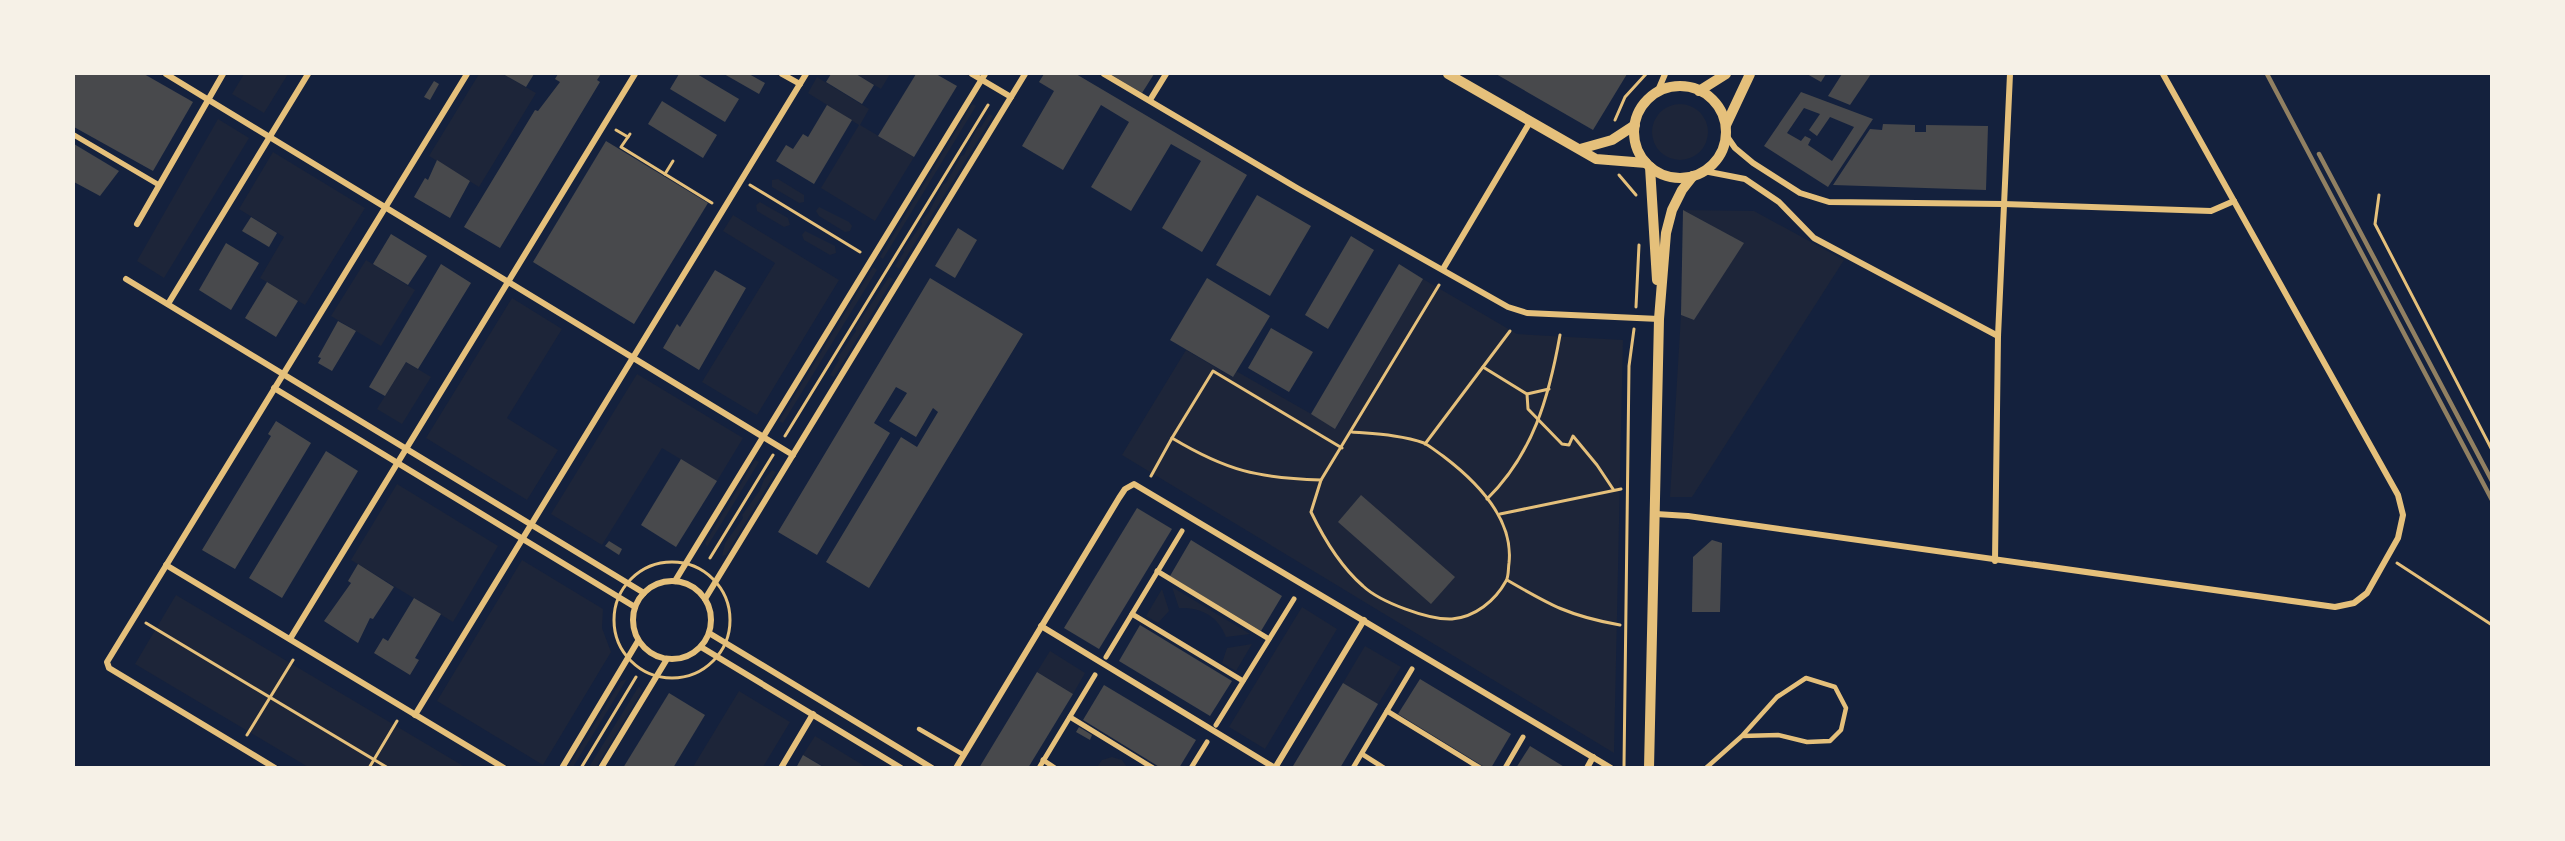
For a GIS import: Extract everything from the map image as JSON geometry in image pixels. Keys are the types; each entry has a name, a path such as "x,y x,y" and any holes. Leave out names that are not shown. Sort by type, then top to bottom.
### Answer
{"street":[{"path":"166,74 793,456"},
{"path":"137,224 224,74"},
{"path":"168,304 308,74"},
{"path":"275,768 110,668 107,665 109,657 466,74"},
{"path":"290,639 635,74"},
{"path":"782,74 800,84"},
{"path":"415,714 806,74"},
{"path":"972,74 983,76 1011,97"},
{"path":"705,599 1025,74"},
{"path":"1104,74 1307,194 1508,307 1527,314 1659,319"},
{"path":"1150,100 1166,74"},
{"path":"1448,74 1596,159 1648,165 1671,177 1693,176 1704,171 1719,156 1733,104 1750,74"},
{"path":"1657,93 1665,74"},
{"path":"1699,91 1726,74"},
{"path":"1995,561 1998,336 2010,74"},
{"path":"1656,514 1688,516 1995,561 2335,607 2354,603 2367,593 2398,538 2403,515 2398,495 2163,74"},
{"path":"675,581 983,76"},
{"path":"1659,319 1648,165 1636,145 1635,125 1645,102 1657,93 1682,86 1699,91 1714,101 1735,148 1753,163 1800,193 1828,202 2003,204 2211,211 2234,201"},
{"path":"1443,269 1530,122"},
{"path":"1580,149 1612,140 1635,125"},
{"path":"74,135 159,185"},
{"path":"1704,171 1745,179 1779,202 1814,238 1998,336"},
{"path":"1649,768 1659,319 1666,233 1672,210 1682,190 1693,176"},
{"path":"126,279 644,593"},
{"path":"274,388 635,607"},
{"path":"956,768 1125,489 1138,484 1611,768"},
{"path":"1106,657 1182,531"},
{"path":"166,565 504,768"},
{"path":"1157,571 1269,639"},
{"path":"675,581 697,590 705,599 710,610 709,633 701,646 691,655 666,659 656,656 638,641 634,630 635,607 644,593 653,586 675,581"},
{"path":"1216,724 1294,598"},
{"path":"1132,614 1244,681"},
{"path":"1041,626 1275,768 1364,620"},
{"path":"709,633 932,768"},
{"path":"562,768 638,641"},
{"path":"701,646 901,768"},
{"path":"601,768 666,659"},
{"path":"1353,768 1412,669"},
{"path":"1039,768 1095,675"},
{"path":"1387,711 1480,768"},
{"path":"781,768 813,714"},
{"path":"1070,717 1153,768"},
{"path":"1504,768 1523,737"},
{"path":"1191,768 1206,742"},
{"path":"1362,754 1384,768"},
{"path":"1587,768 1593,757"},
{"path":"1043,760 1055,768"}],"lane":[{"path":"1706,768 1742,736 1777,697 1806,678 1835,687 1846,708 1841,730 1830,741 1807,742 1778,735 1742,736"},
{"path":"919,729 964,755"}],"path":[{"path":"1612,140 1610,132 1625,97 1646,74"},
{"path":"783,440 988,105"},
{"path":"611,128 629,136 621,147 712,203"},
{"path":"665,174 673,161"},
{"path":"1614,162 1615,171 1641,200"},
{"path":"749,184 860,252"},
{"path":"2379,195 2375,224 2492,450"},
{"path":"1624,768 1629,366 1636,318 1639,235"},
{"path":"882,266 896,274"},
{"path":"1352,432 1396,437 1425,444 1470,477 1499,514 1510,551 1507,580 1489,605 1452,619 1410,611 1386,600 1364,587 1324,538 1311,512 1322,480 1439,285"},
{"path":"1425,444 1510,331"},
{"path":"1487,499 1517,465 1538,422 1549,389 1560,335"},
{"path":"1483,367 1527,394 1549,389"},
{"path":"1151,476 1213,371 1342,448"},
{"path":"1527,394 1528,410 1538,422 1562,444 1569,445 1574,436 1613,489"},
{"path":"1172,438 1207,459 1237,471 1272,478 1322,480"},
{"path":"710,558 774,454"},
{"path":"1499,514 1622,489"},
{"path":"2388,557 2492,625"},
{"path":"633,577 661,563 680,562"},
{"path":"692,566 712,578"},
{"path":"1507,580 1557,610 1587,619 1620,625"},
{"path":"721,588 731,615 729,633"},
{"path":"614,603 614,630 623,653"},
{"path":"146,623 388,768"},
{"path":"247,735 293,660"},
{"path":"632,661 652,674"},
{"path":"664,677 689,676 712,663"},
{"path":"581,768 636,677"},
{"path":"369,768 397,722"}],"shaded area":[{"path":"244,74 288,74 264,113 232,94"},
{"path":"479,74 503,74 536,93 479,187 429,156"},
{"path":"856,74 890,74 881,89"},
{"path":"817,77 869,109 860,125 914,157 875,221 821,188 859,125 808,93"},
{"path":"972,104 976,106 883,259 880,257"},
{"path":"1674,104 1686,104 1700,112 1708,126 1706,143 1700,152 1686,160 1674,160 1657,148 1652,138 1652,126 1664,109"},
{"path":"989,114 993,116 899,269 895,266 903,250 922,224 921,221 929,212 943,184 946,183 961,156 964,155 977,128 981,127"},
{"path":"218,119 249,138 164,278 137,261"},
{"path":"273,152 365,208 305,305 260,278 284,237 239,209"},
{"path":"778,179 804,195 804,202 799,203 772,187 772,180"},
{"path":"760,202 788,218 790,225 784,227 757,211 756,205"},
{"path":"819,207 849,222 852,226 850,231 845,232 819,216 816,211"},
{"path":"1683,210 1754,211 1844,260 1692,497 1670,497 1681,315 1694,320 1743,243"},
{"path":"733,215 839,280 757,415 702,382 775,263 723,231"},
{"path":"805,231 835,246 836,253 830,255 804,240 802,235"},
{"path":"366,260 415,290 381,346 331,316"},
{"path":"873,267 877,270 783,423 779,421"},
{"path":"889,277 893,279 834,377 830,375 839,360 838,357 856,331 855,328"},
{"path":"1423,279 1517,334 1623,340 1614,753 1122,455 1186,350 1232,377 1236,371 1336,428"},
{"path":"512,298 562,329 507,418 558,450 527,500 426,438"},
{"path":"406,362 431,377 402,424 377,409"},
{"path":"637,374 743,438 717,481 662,448 602,545 551,514"},
{"path":"755,460 759,462 707,547 705,543"},
{"path":"772,470 776,472 726,555 722,556 725,543 743,518 742,515 760,490 764,479"},
{"path":"397,484 498,546 453,622 351,560"},
{"path":"522,560 603,609 602,628 611,652 543,765 437,701"},
{"path":"1172,587 1250,634 1226,637 1218,623 1208,614 1194,609 1179,608"},
{"path":"1162,589 1169,611 1158,623 1146,616"},
{"path":"176,595 465,767 308,767 135,664"},
{"path":"1302,607 1337,629 1265,749 1229,727"},
{"path":"1252,644 1236,671 1222,663 1227,648"},
{"path":"1365,646 1401,667 1378,704 1343,683"},
{"path":"1050,651 1085,673 1073,694 1037,672"},
{"path":"627,679 573,767 568,767 621,681"},
{"path":"639,686 642,691 596,767 589,767"},
{"path":"739,691 790,722 763,767 693,767"},
{"path":"815,736 866,767 825,767 803,755"},
{"path":"1112,757 1122,760 1127,767 1097,767 1102,760"}],"building":[{"path":"74,74 144,74 193,102 153,171 74,127"},
{"path":"503,74 534,74 526,87"},
{"path":"558,74 601,74 597,80 600,82 500,248 464,227 535,110 538,111 560,82 555,79"},
{"path":"679,74 697,74 739,99 725,122 670,89"},
{"path":"724,74 749,74 765,83 759,94"},
{"path":"831,74 856,74 874,85 862,104 826,82"},
{"path":"916,74 936,74 957,86 914,157 878,136"},
{"path":"1044,74 1076,74 1247,175 1202,252 1162,228 1201,161 1171,144 1131,211 1091,187 1129,122 1101,105 1063,170 1022,146 1054,91 1039,82"},
{"path":"1110,74 1154,74 1142,93"},
{"path":"1496,74 1627,74 1593,130"},
{"path":"1807,74 1826,74 1821,82"},
{"path":"1842,74 1871,74 1850,105 1828,96"},
{"path":"434,81 439,84 430,100 424,97"},
{"path":"1801,92 1873,119 1828,187 1764,146","holes":["1804,108 1820,114 1809,130 1817,136 1830,117 1854,127 1832,161 1808,145 1811,139 1805,136 1801,141 1787,133"]},
{"path":"662,101 717,135 703,158 648,124"},
{"path":"827,105 852,120 814,184 776,161 786,145 793,149 803,134 808,137"},
{"path":"1883,124 1915,125 1915,132 1926,132 1926,125 1988,126 1986,190 1833,185 1870,129 1882,130"},
{"path":"606,141 708,203 634,324 533,262"},
{"path":"74,144 119,171 100,196 74,182"},
{"path":"437,160 470,181 450,218 414,197 425,178 428,180"},
{"path":"1257,195 1311,226 1270,296 1216,265"},
{"path":"1683,210 1744,243 1694,320 1681,315"},
{"path":"251,217 277,233 269,247 242,231"},
{"path":"958,228 977,240 955,278 935,266"},
{"path":"391,234 427,256 408,285 373,264"},
{"path":"1351,236 1374,250 1328,329 1305,315"},
{"path":"226,243 259,263 231,310 199,290"},
{"path":"441,264 471,283 418,369 406,362 385,396 369,387"},
{"path":"1399,264 1423,279 1335,429 1311,414"},
{"path":"715,270 746,288 699,370 663,348 677,324 680,327"},
{"path":"930,278 1023,334 869,588 826,562 901,437 917,447 938,412 933,408 916,437 889,421 907,393 896,387 874,423 890,433 817,555 778,532"},
{"path":"1207,278 1270,316 1233,377 1170,340"},
{"path":"267,282 298,301 276,337 245,318"},
{"path":"338,321 356,331 332,371 318,363 321,358 318,357"},
{"path":"1271,328 1313,352 1289,392 1248,368"},
{"path":"276,421 311,443 235,569 202,550 271,436 268,434"},
{"path":"326,451 358,471 282,598 249,578"},
{"path":"681,459 717,481 676,547 641,525"},
{"path":"1361,495 1455,577 1431,604 1338,522"},
{"path":"1137,508 1172,529 1099,649 1064,628"},
{"path":"1191,540 1282,596 1261,631 1170,576"},
{"path":"1712,540 1722,543 1720,612 1692,612 1693,557"},
{"path":"609,541 622,549 619,555 605,546"},
{"path":"358,564 394,587 373,619 370,618 358,643 324,621 351,583 348,581"},
{"path":"414,598 441,614 415,658 419,660 410,675 374,653 383,638 388,641"},
{"path":"1140,625 1232,681 1210,716 1119,661"},
{"path":"1037,672 1073,694 1028,768 979,768"},
{"path":"1420,679 1511,734 1491,768 1486,768 1398,714"},
{"path":"1343,683 1378,704 1340,768 1295,768 1293,766"},
{"path":"1104,685 1196,740 1179,768 1161,768 1083,720"},
{"path":"669,693 705,715 673,768 623,768"},
{"path":"1079,727 1092,735 1090,740 1076,732"},
{"path":"1530,746 1566,768 1516,768"},
{"path":"803,755 825,768 796,768"}],"railway":[{"path":"2267,74 2492,500"},
{"path":"2319,154 2492,481"}]}
